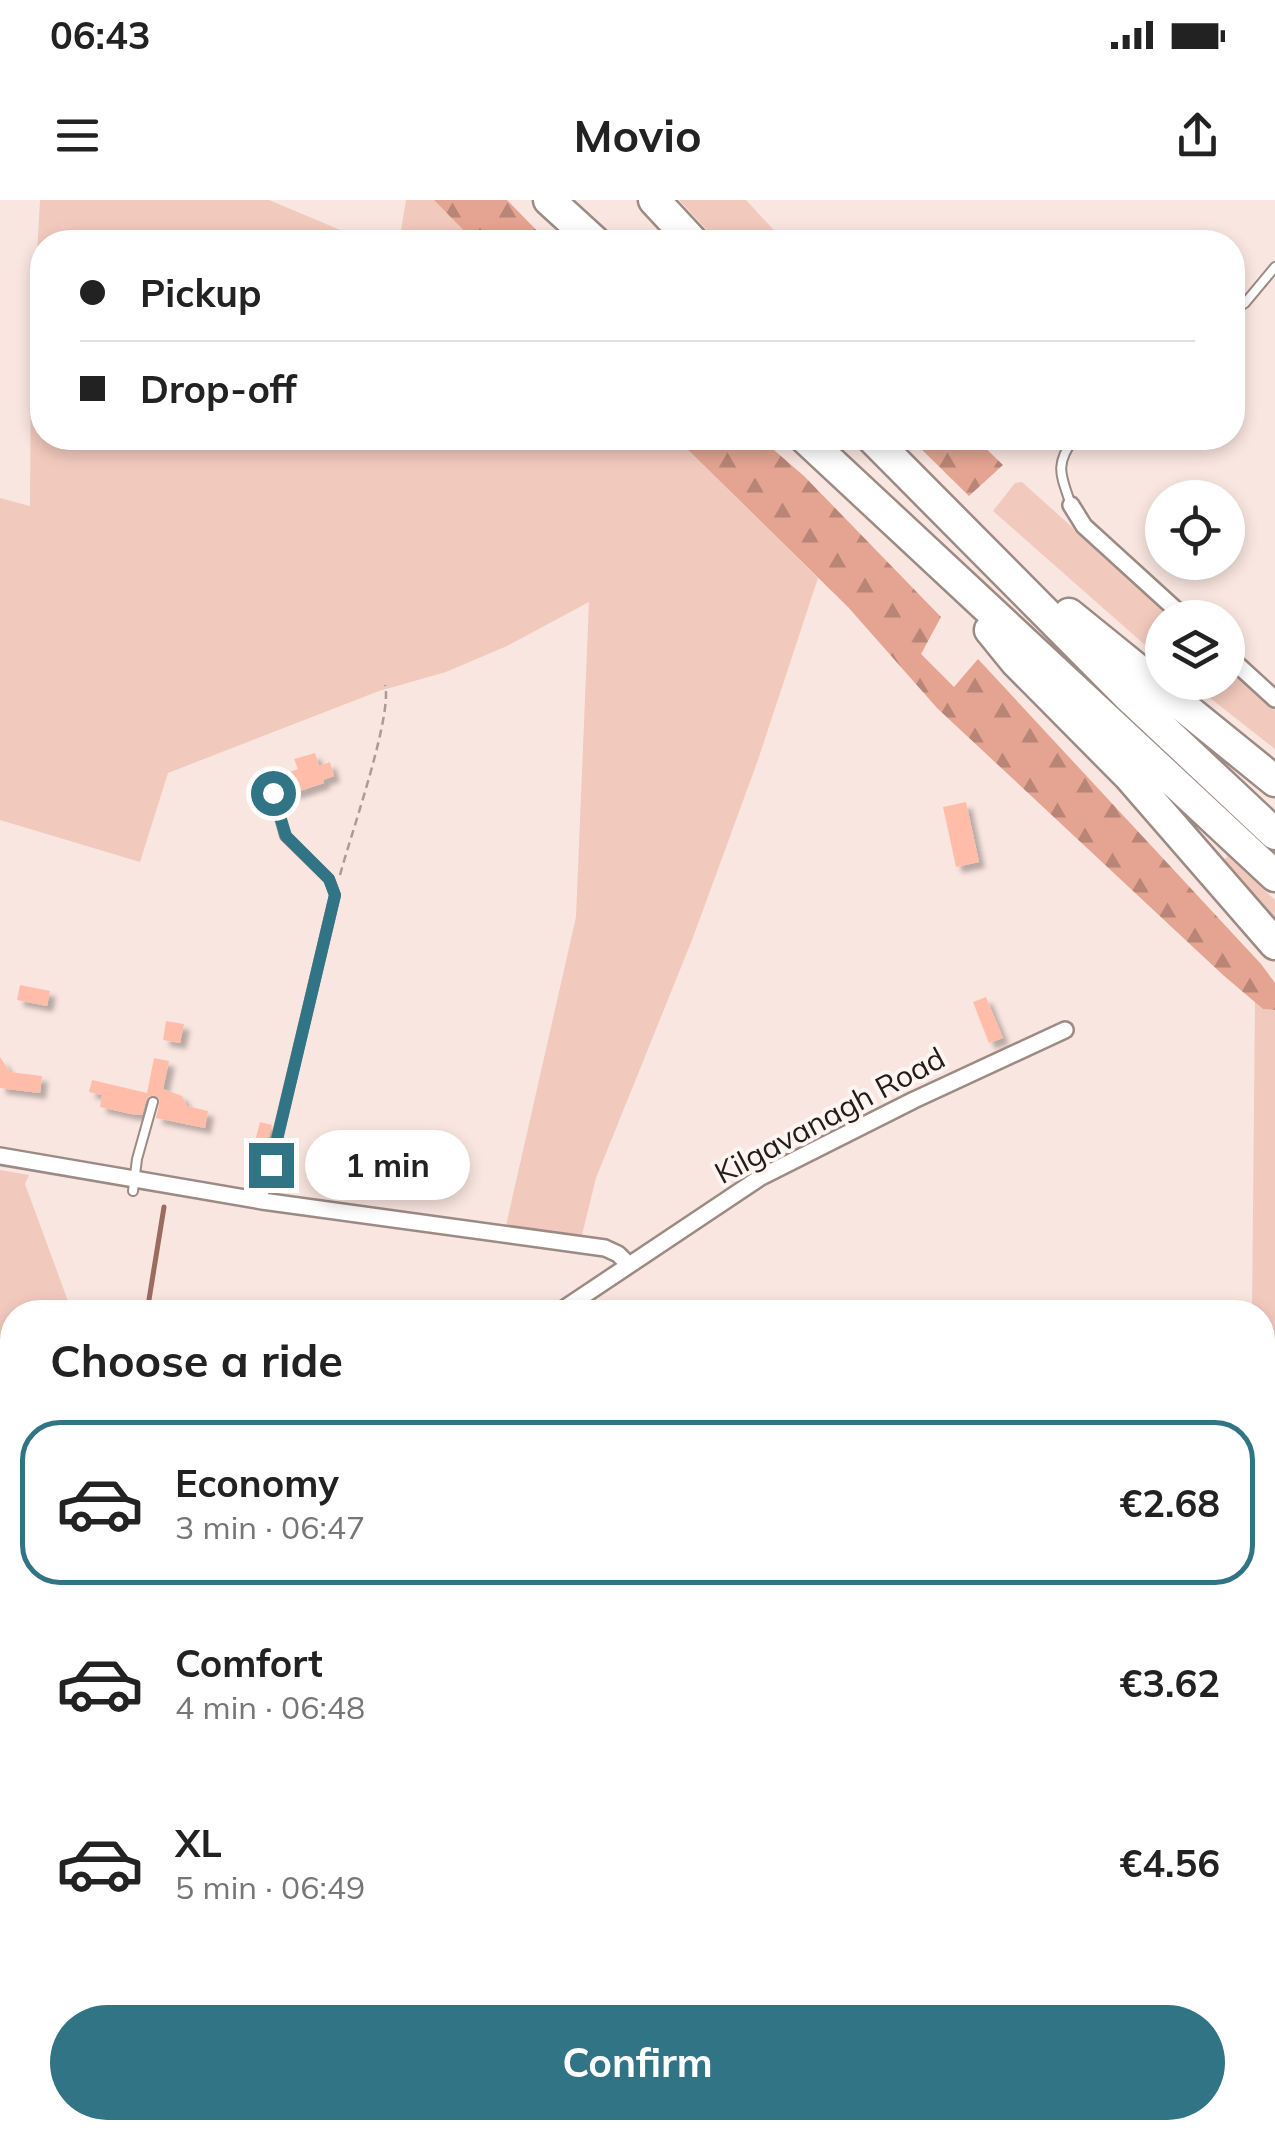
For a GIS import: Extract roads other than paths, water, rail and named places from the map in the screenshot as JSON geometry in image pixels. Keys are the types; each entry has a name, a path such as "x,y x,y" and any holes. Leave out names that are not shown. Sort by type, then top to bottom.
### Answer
{"highway":[{"path":"549,200 582,230"},
{"path":"654,200 682,230"},
{"path":"818,450 1275,876"},
{"path":"884,450 1128,696 1275,834"},
{"path":"968,536 1275,781"},
{"path":"925,550 1016,662 1128,776 1275,944"}],"street":[{"path":"1071,506 1084,526 1165,600"},
{"path":"1245,672 1275,699"},
{"name":"Kilgavanagh Road","path":"577,1300 762,1177 1065,1030"},
{"path":"0,1156 133,1185 604,1248 630,1265"}],"lane":[{"path":"1245,303 1275,267"},
{"path":"1067,450 1060,471 1071,506"},
{"path":"262,1201 335,895 329,879 286,836 273,793"},
{"path":"133,1185 153,1102"}],"waterway":[{"path":"149,1300 164,1207"}]}
